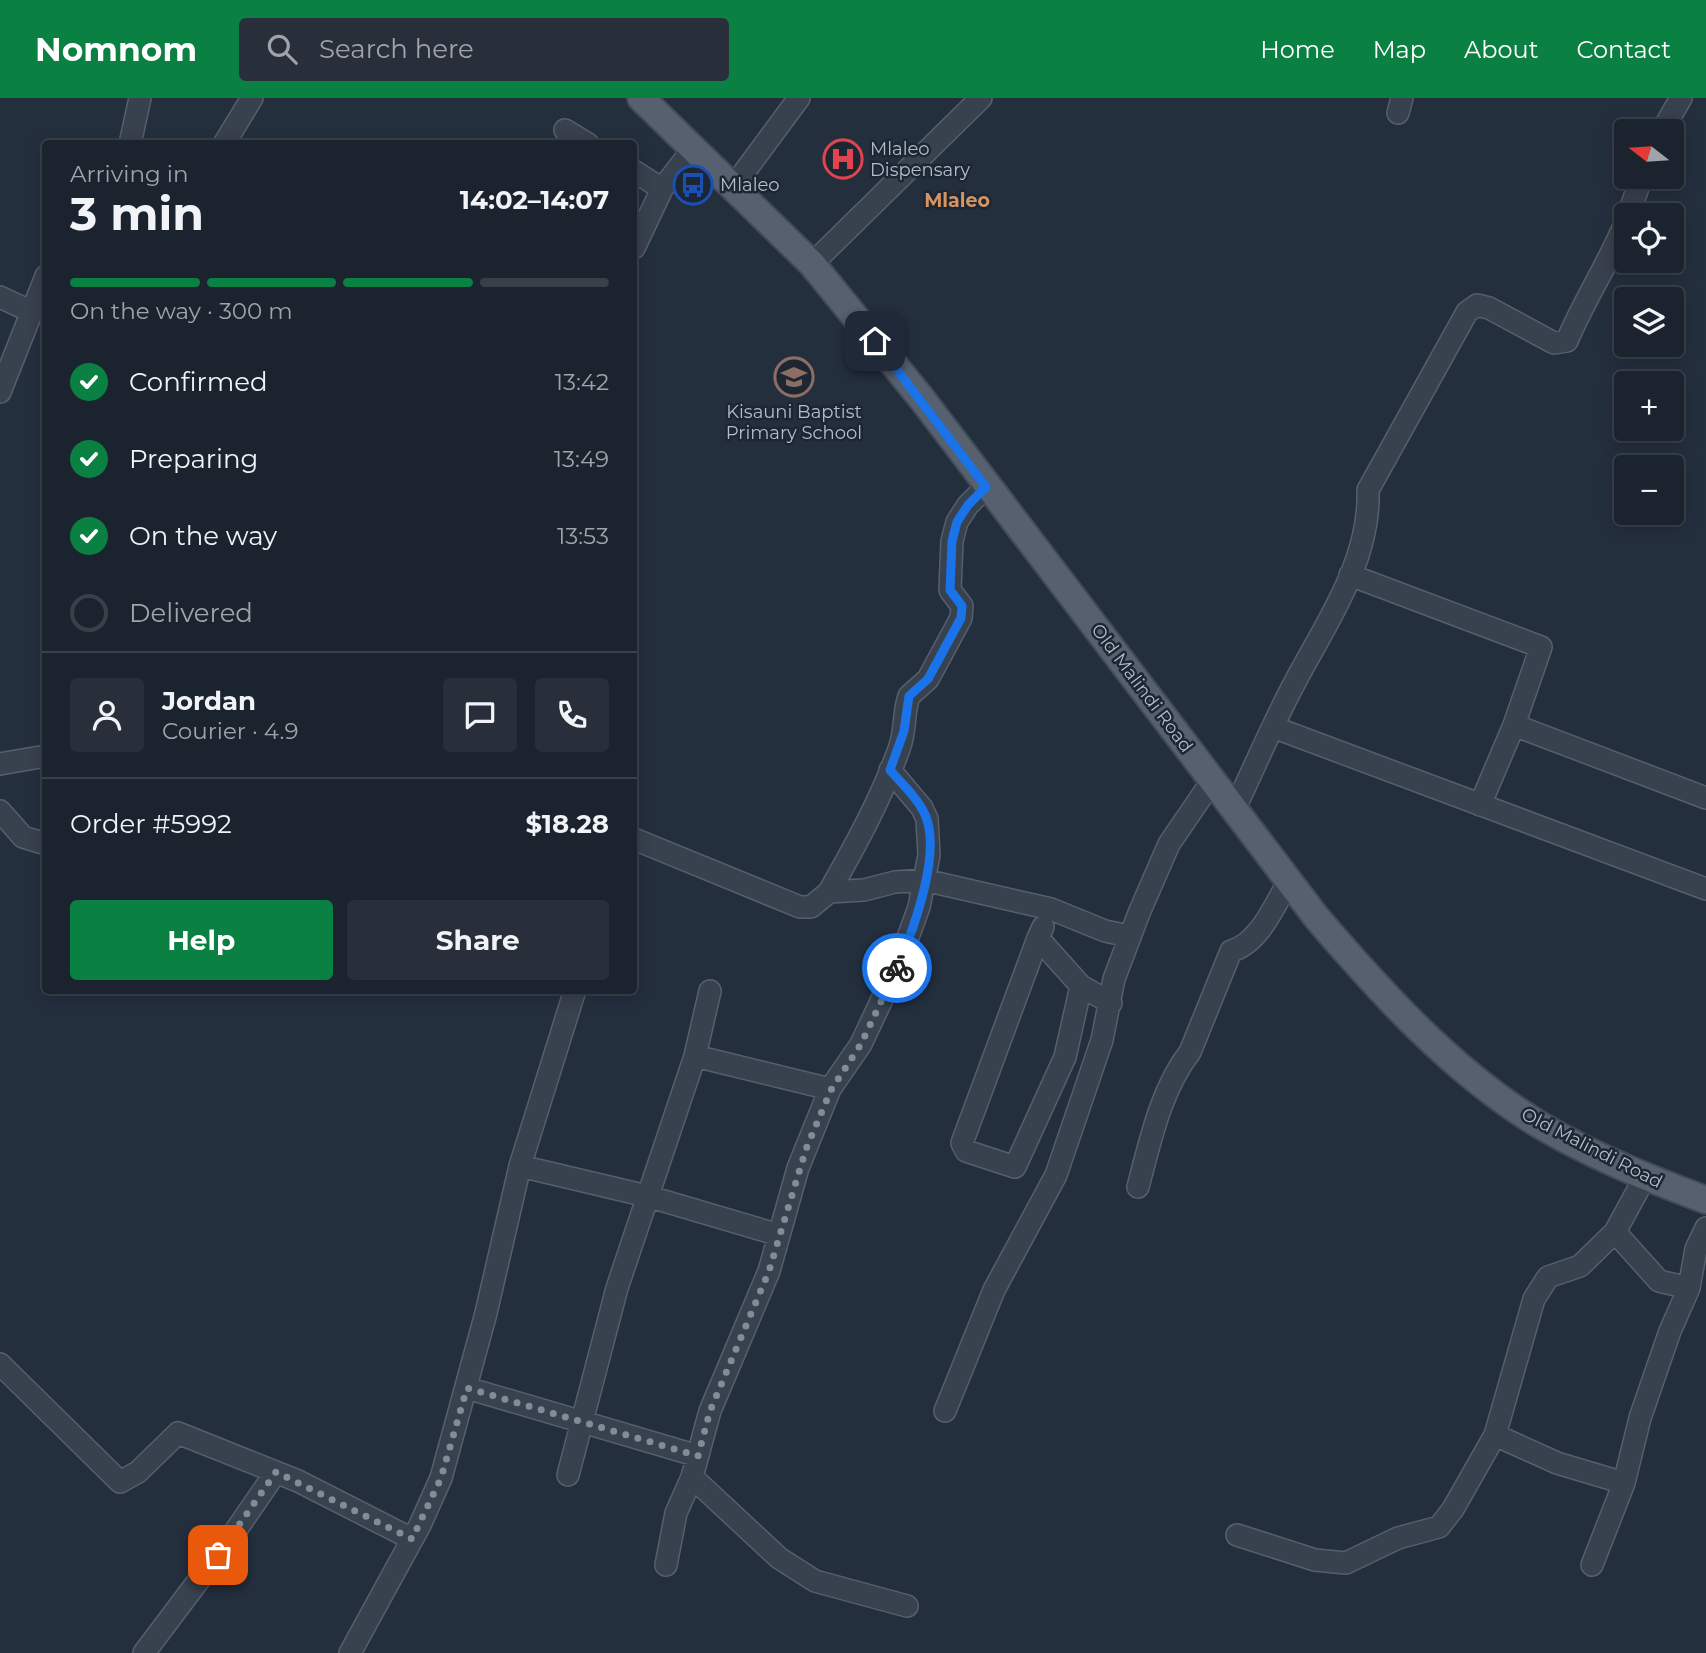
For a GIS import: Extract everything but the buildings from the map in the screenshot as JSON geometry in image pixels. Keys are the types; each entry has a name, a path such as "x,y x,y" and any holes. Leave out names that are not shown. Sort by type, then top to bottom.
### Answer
{"main road":[{"name":"Old Malindi Road","path":"641,98 812,264 922,399 986,487 1172,725 1317,918 1350,956 1461,1065 1541,1126 1645,1178 1706,1200"}],"street":[{"path":"131,140 139,98"},
{"path":"226,140 252,98"},
{"path":"734,186 799,98"},
{"path":"812,264 981,98"},
{"path":"1669,119 1681,98"},
{"path":"565,130 581,140"},
{"path":"637,242 662,189 693,149"},
{"path":"637,174 662,189"},
{"path":"1235,808 1298,676 1327,629 1350,575 1369,519 1368,490 1467,312 1477,305 1489,308 1554,343 1567,341 1578,314 1614,250"},
{"path":"0,392 35,322 42,293"},
{"path":"0,297 35,322"},
{"path":"637,840 800,907 811,907 828,892 854,849 890,770 904,731 909,696 928,679 961,618 962,606 950,590 952,541 957,522 968,505 986,487"},
{"path":"1350,575 1541,647 1514,725 1479,805"},
{"path":"1514,725 1706,798"},
{"path":"1273,727 1706,889"},
{"path":"0,764 42,757"},
{"path":"666,1565 676,1513 692,1477 710,1411 745,1333 799,1168 831,1090 861,1044 898,965 919,907 929,855 927,819 922,808 890,770"},
{"path":"945,1411 994,1290 1056,1175 1085,1095 1111,1003 1114,979 1129,936 1170,844 1189,811 1212,781"},
{"path":"0,811 23,837 42,844"},
{"path":"1138,1187 1154,1128 1180,1064 1190,1052 1231,951 1241,948 1256,935 1290,879"},
{"path":"828,892 864,890 895,882 924,880 1051,909 1105,931 1129,936"},
{"path":"1051,909 962,1143 966,1151 1015,1167 1065,1057 1081,986"},
{"path":"1038,938 1081,986 1111,1003"},
{"path":"568,1475 580,1420 617,1288 695,1056 710,990"},
{"path":"350,1653 412,1539 441,1478 467,1388 520,1166 574,994"},
{"path":"695,1056 831,1090"},
{"path":"520,1166 647,1196 779,1235"},
{"path":"1237,1535 1315,1560 1346,1563 1398,1538 1439,1528 1453,1510 1495,1435 1534,1299 1548,1277 1580,1266 1615,1232 1645,1178"},
{"path":"1592,1565 1625,1482 1640,1419 1670,1331 1689,1288 1696,1249 1706,1228"},
{"path":"1615,1232 1659,1281 1689,1288"},
{"path":"0,1364 120,1482 138,1472 178,1433 276,1472 412,1539"},
{"path":"467,1388 698,1456"},
{"path":"1495,1435 1557,1463 1625,1482"},
{"path":"144,1653 232,1536 276,1472"},
{"path":"692,1477 779,1558 815,1581 907,1606"}],"way so far":[{"path":"218,1555 276,1472 412,1539 441,1478 467,1388 698,1456 710,1411 769,1271 806,1149 831,1090 861,1044 897,968"}],"place":[{"name":"Mlaleo Dispensary","path":"843,159"},
{"name":"Mlaleo","path":"693,185"},
{"name":"Kisauni Baptist Primary School","path":"794,377"}],"district":[{"name":"Mlaleo","path":"957,200"}],"route":[{"path":"875,341 922,399 986,487 968,505 957,522 952,541 948,575 950,590 962,606 961,618 928,679 909,696 906,725 890,770 922,808 929,832 929,855 919,907 897,968"}]}
